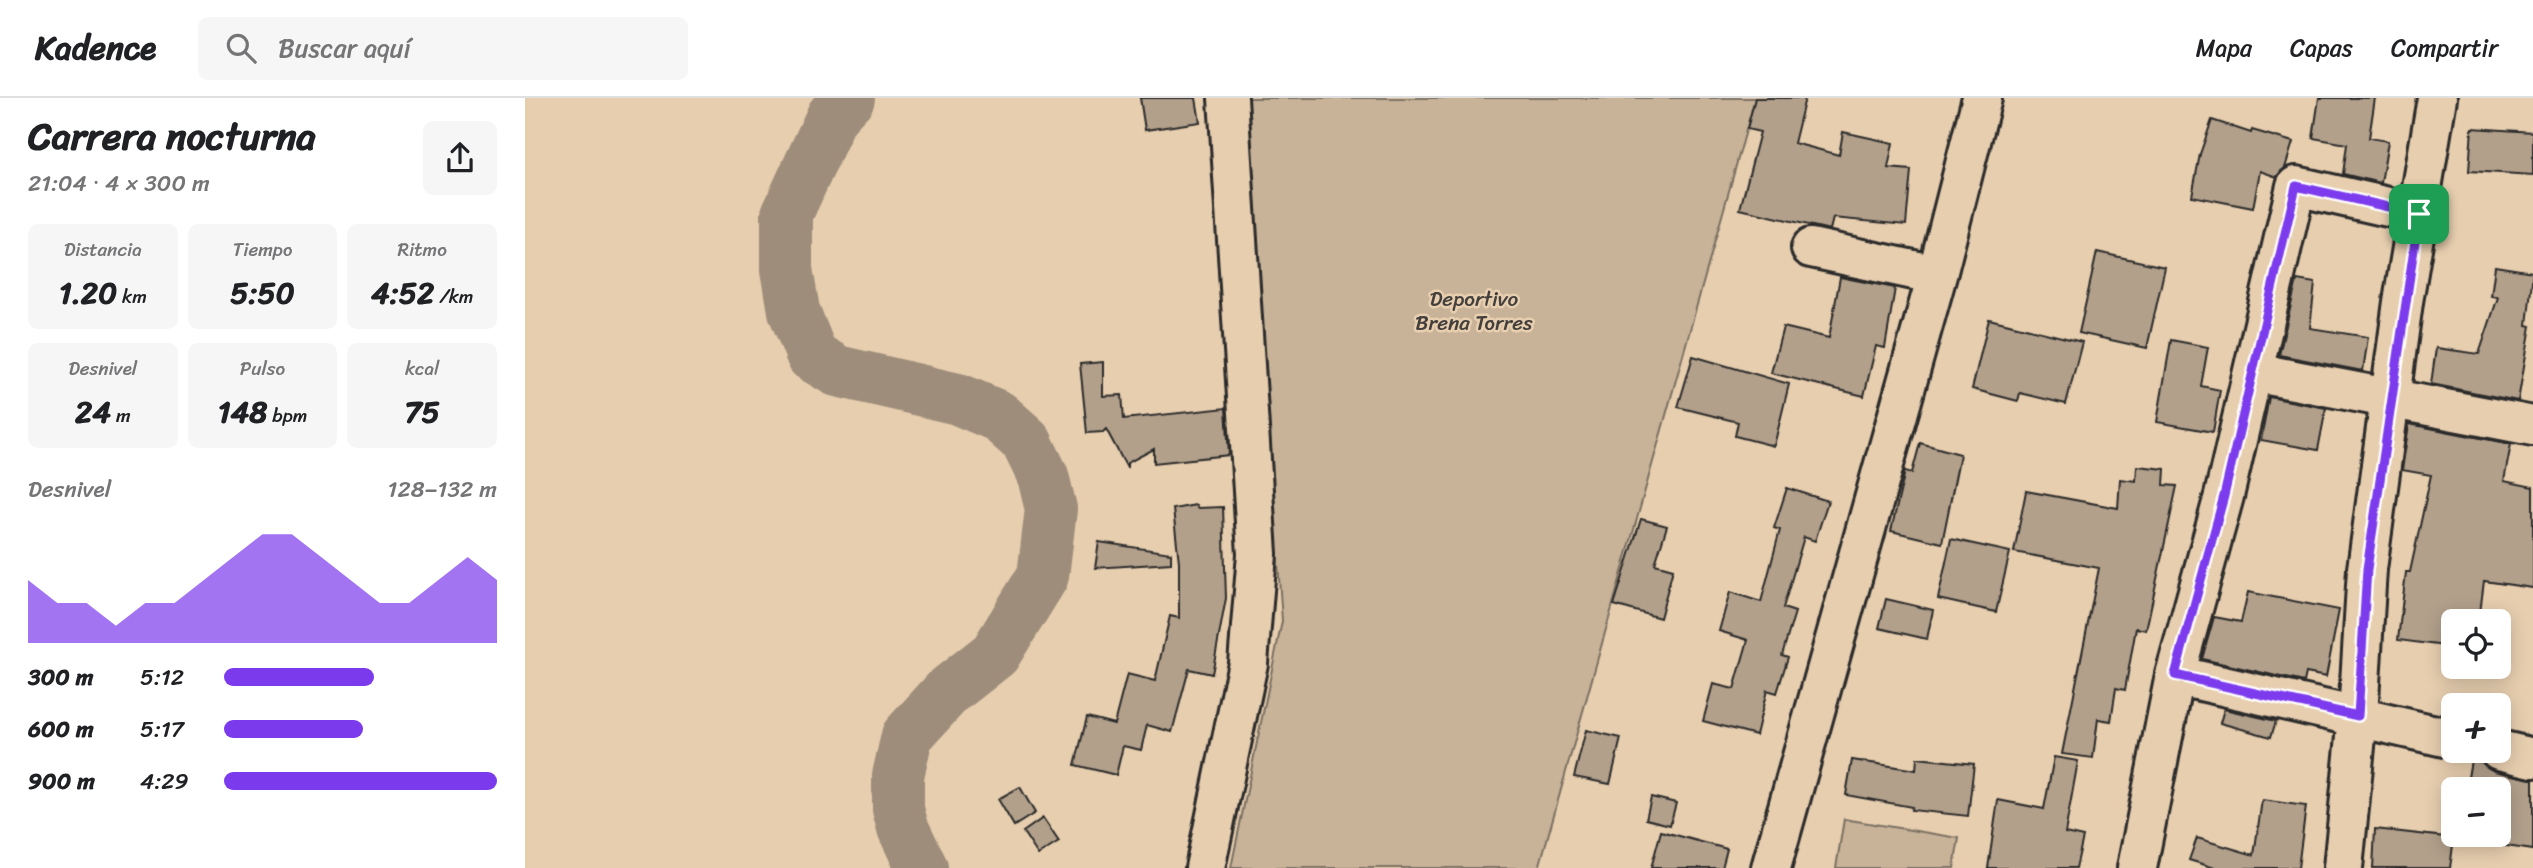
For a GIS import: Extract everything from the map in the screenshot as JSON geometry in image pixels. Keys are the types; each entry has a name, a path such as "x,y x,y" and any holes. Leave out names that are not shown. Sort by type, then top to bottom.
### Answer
{"street":[{"path":"1205,868 1248,663 1257,554 1228,98"},
{"path":"1772,868 1937,275 1982,98"},
{"path":"2343,868 2358,716 2367,569 2437,98"},
{"path":"2137,868 2175,675 2224,496 2296,186 2419,214"},
{"path":"1811,248 1937,275"},
{"path":"2253,372 2533,426"},
{"path":"2175,675 2441,736"},
{"path":"2511,753 2533,758"}],"green space":[{"name":"Deportivo Brena Torres","path":"1246,98 1755,98 1539,868 1231,868 1282,621"},
{"path":"1844,819 1959,838 1954,868 1836,868"}],"building":[{"path":"1140,98 1196,98 1200,122 1145,130"},
{"path":"1755,98 1805,98 1794,143 1839,155 1843,132 1893,143 1888,168 1911,170 1906,225 1833,218 1830,230 1740,209 1760,132 1747,129"},
{"path":"2319,98 2375,98 2369,138 2388,141 2381,183 2343,174 2347,144 2313,138"},
{"path":"2212,120 2251,133 2252,130 2293,142 2285,168 2277,177 2260,171 2253,208 2192,196 2200,154"},
{"path":"2472,128 2533,132 2533,175 2469,171"},
{"path":"2097,252 2165,267 2147,348 2079,333"},
{"path":"2495,266 2533,272 2527,325 2531,326 2518,401 2431,384 2436,348 2479,354 2498,297 2491,296"},
{"path":"1840,277 1895,288 1885,348 1876,346 1864,396 1771,373 1783,327 1829,338"},
{"path":"2297,280 2315,283 2310,328 2368,337 2363,371 2279,355"},
{"path":"1989,319 2082,342 2066,404 2020,393 2018,401 1972,389"},
{"path":"2171,340 2208,347 2201,386 2220,390 2213,432 2157,422"},
{"path":"1693,356 1789,384 1774,446 1735,436 1738,422 1678,407"},
{"path":"1103,362 1103,396 1122,395 1124,419 1226,408 1229,455 1154,463 1154,449 1127,463 1127,468 1106,429 1103,432 1087,433 1080,364"},
{"path":"2269,397 2326,408 2318,450 2261,440"},
{"path":"2409,424 2511,444 2504,481 2533,487 2533,588 2484,581 2480,609 2441,609 2441,645 2398,640 2406,572 2410,572 2431,475 2402,470"},
{"path":"1920,443 1960,454 1942,543 1891,531 1905,471 1912,473"},
{"path":"2137,466 2165,469 2164,485 2177,486 2146,630 2136,628 2125,690 2116,688 2111,721 2098,719 2093,758 2062,754 2099,568 2014,552 2026,491 2118,508 2120,479 2136,481"},
{"path":"1787,488 1828,501 1815,541 1804,537 1783,608 1795,612 1782,655 1788,657 1777,693 1767,690 1756,735 1703,721 1713,684 1734,689 1748,640 1719,631 1730,592 1761,602 1780,530 1774,528"},
{"path":"1196,505 1197,508 1223,507 1226,598 1212,674 1189,669 1172,732 1147,725 1141,750 1123,746 1116,775 1075,765 1087,717 1114,724 1127,674 1155,681 1170,616 1179,618 1179,562 1173,509"},
{"path":"1641,519 1667,526 1655,564 1673,569 1660,618 1614,605"},
{"path":"1951,539 2010,552 1996,612 1938,599"},
{"path":"1099,542 1171,553 1171,563 1095,568"},
{"path":"2248,592 2339,610 2326,677 2306,673 2304,682 2202,659 2214,617 2241,622"},
{"path":"1886,599 1933,610 1927,639 1879,628"},
{"path":"2224,709 2276,721 2271,737 2220,723"},
{"path":"1586,730 1621,738 1610,784 1574,777"},
{"path":"2054,757 2078,761 2065,833 2083,837 2076,868 1988,868 1998,800 2044,809"},
{"path":"1917,758 1974,764 1968,816 1911,810 1912,807 1846,795 1852,760 1916,770"},
{"path":"2470,763 2483,763 2494,771 2533,779 2533,850 2511,847 2511,777 2468,777"},
{"path":"1020,787 1035,813 1014,826 998,799"},
{"path":"1651,797 1676,803 1670,825 1646,819"},
{"path":"2262,800 2306,806 2298,868 2215,868 2189,860 2197,838 2254,855"},
{"path":"1043,818 1059,842 1038,855 1023,832"},
{"path":"2375,829 2441,837 2441,847 2453,847 2450,868 2373,868"},
{"path":"1661,831 1727,849 1722,868 1651,868"}],"waterway":[{"path":"849,98 832,116 787,214 787,269 794,311 812,356 837,371 958,399 998,416 1026,441 1043,476 1051,509 1043,576 995,654 948,691 907,736 898,776 898,809 903,828 922,868"}],"route":[{"path":"2296,186 2419,214 2403,302 2367,569 2358,716 2175,675 2224,496 2296,186"}]}
